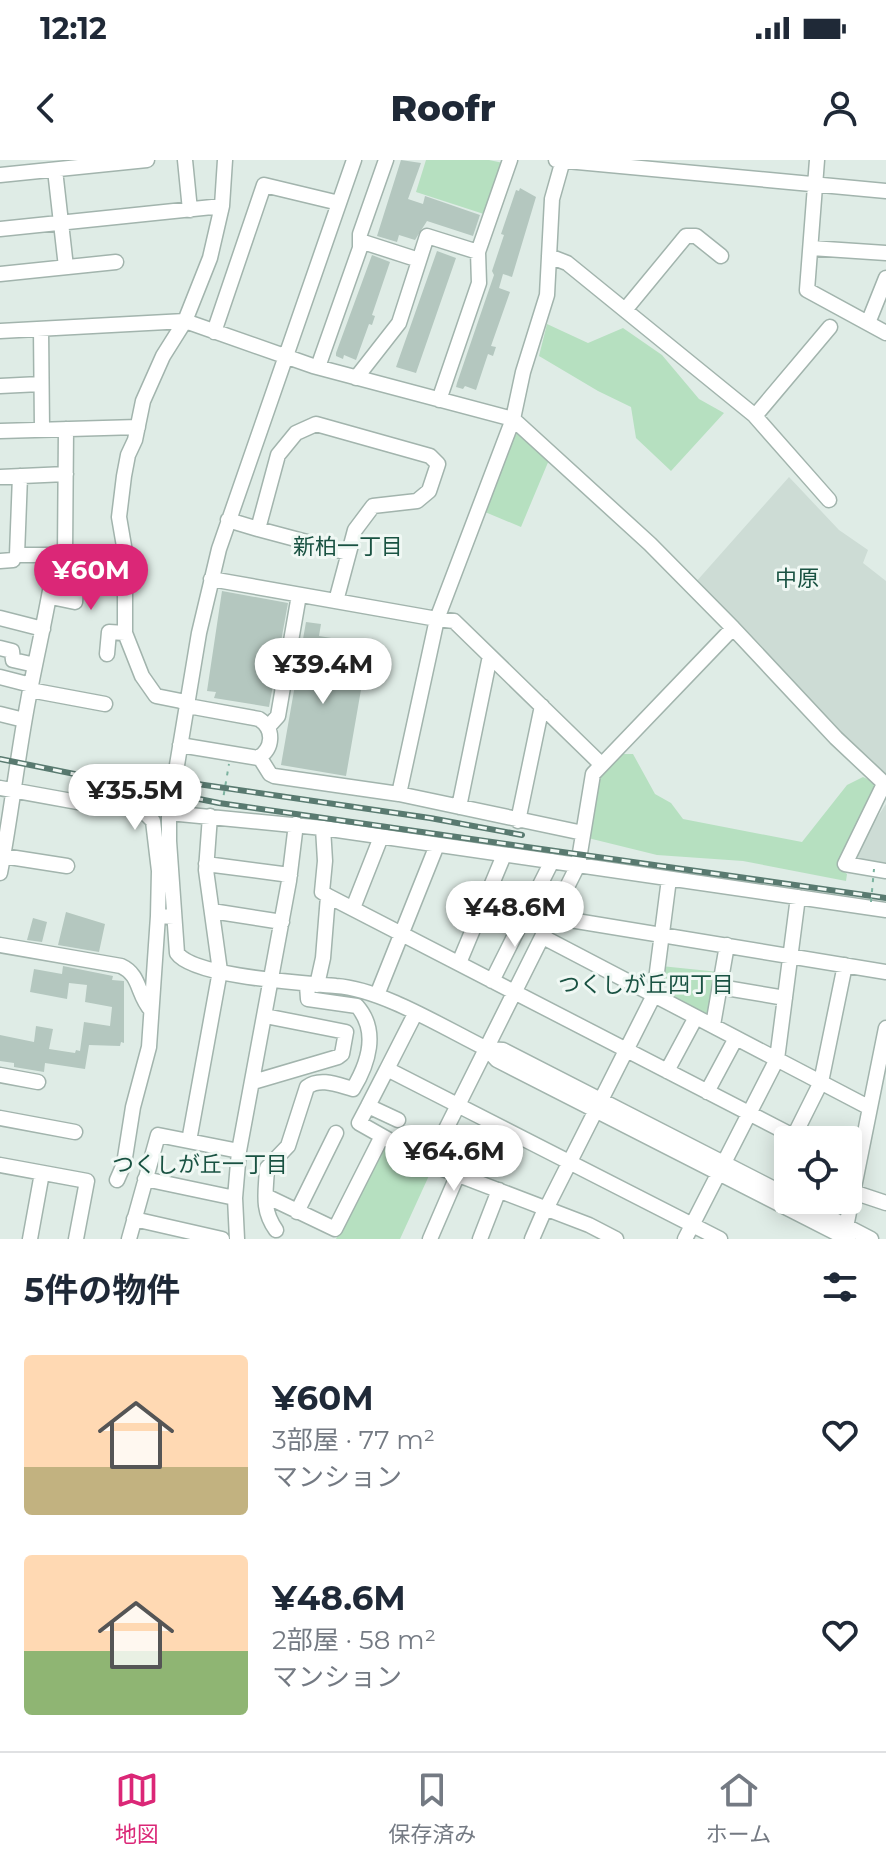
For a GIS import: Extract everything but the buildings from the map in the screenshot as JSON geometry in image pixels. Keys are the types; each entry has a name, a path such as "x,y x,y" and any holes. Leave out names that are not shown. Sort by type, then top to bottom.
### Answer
{"street":[{"path":"0,175 147,160"},
{"path":"185,160 190,210"},
{"path":"225,160 222,206 210,258 185,321 163,356 143,401 128,455 119,517 125,552 125,633 142,676 156,696 181,701 188,706 259,719 269,726"},
{"path":"117,1180 124,1164 133,1107 149,1047 154,958 166,916 169,813 211,579 228,520 354,160"},
{"path":"318,367 360,248 360,234 386,160"},
{"path":"439,400 479,283 478,252 510,160"},
{"path":"399,794 437,619 513,419 523,372 547,295 549,226 560,160 886,191"},
{"path":"817,160 807,290 886,333"},
{"path":"55,170 66,267"},
{"path":"214,332 264,185 339,203"},
{"path":"0,229 222,206"},
{"path":"356,378 399,323 427,236 478,252"},
{"path":"625,310 686,236 696,236 721,256"},
{"path":"360,241 419,260"},
{"path":"811,248 886,253"},
{"path":"549,256 567,263 755,416 829,500"},
{"path":"0,274 116,262"},
{"path":"868,323 886,278"},
{"path":"0,331 185,321 318,367 513,419 650,544 885,785 845,864 880,870"},
{"path":"755,416 830,327"},
{"path":"41,329 42,429"},
{"path":"0,386 40,384"},
{"path":"258,529 278,455 296,433 316,424 430,456 438,464 429,491 417,501 373,506 355,530 336,601"},
{"path":"0,431 138,427"},
{"path":"20,476 17,555 65,554 66,429"},
{"path":"0,477 66,474"},
{"path":"228,520 348,553"},
{"path":"0,873 7,790 35,665 45,639 56,555"},
{"path":"51,597 75,602 78,563"},
{"path":"211,579 454,621 601,764"},
{"path":"260,758 269,744 269,726 278,716 299,595"},
{"path":"0,618 45,639"},
{"path":"429,1163 578,865 593,774 733,628"},
{"path":"107,654 109,632 125,633"},
{"path":"0,648 12,651 13,660 35,665"},
{"path":"459,807 490,656"},
{"path":"0,677 30,688 105,704"},
{"path":"518,821 542,706"},
{"path":"0,714 24,720"},
{"path":"180,745 260,758"},
{"path":"260,758 274,776 399,794 583,833"},
{"path":"7,790 131,808 145,813 153,821 166,916 177,953 187,963 270,981 351,988 377,995 487,1049 497,1060 599,1105 853,1235"},
{"path":"169,813 296,824 886,910"},
{"path":"189,1141 220,971 206,864 215,816"},
{"path":"237,1239 235,1198 239,1151 282,922 296,824"},
{"path":"323,828 325,861 322,892 328,896 774,1126"},
{"path":"353,908 381,837"},
{"path":"377,995 437,845"},
{"path":"459,963 504,855"},
{"path":"3,856 67,866"},
{"path":"492,981 552,861"},
{"path":"206,864 290,875"},
{"path":"532,1239 654,995 669,879"},
{"path":"276,1230 267,1218 267,1168 288,1146 307,1087 311,1083 326,1082 353,1089 368,1056 366,1016 357,1006 308,999 323,958 328,896"},
{"path":"685,1239 777,1059 798,897"},
{"path":"212,911 282,922"},
{"path":"552,917 886,972"},
{"path":"543,937 870,1108"},
{"path":"0,945 121,966 134,975 142,1001 151,1010"},
{"path":"713,1025 727,945"},
{"path":"154,958 177,953"},
{"path":"803,1126 821,1082 845,965"},
{"path":"720,987 785,998"},
{"path":"415,1014 359,1123 429,1163 545,1209 586,1232 616,1239"},
{"path":"253,1082 338,1057 342,1054 346,1032 265,1016"},
{"path":"667,1071 696,1017"},
{"path":"862,1136 880,1085 886,1028"},
{"path":"707,1092 736,1038"},
{"path":"387,1069 720,1239"},
{"path":"0,1075 38,1082"},
{"path":"368,1106 398,1120"},
{"path":"0,1118 75,1132"},
{"path":"297,1212 336,1133"},
{"path":"129,1239 158,1135 239,1151"},
{"path":"266,1196 335,1229 382,1136"},
{"path":"0,1165 87,1181 76,1239"},
{"path":"722,1168 774,1190"},
{"path":"30,1239 42,1173"},
{"path":"430,1239 458,1174"},
{"path":"145,1179 235,1198"},
{"path":"480,1239 499,1190"},
{"path":"862,1195 886,1203"},
{"path":"819,1214 853,1235"},
{"path":"853,1214 853,1235"},
{"path":"134,1219 222,1239"}],"path":[{"path":"215,816 223,796 230,755"},
{"path":"871,902 880,870"}],"shaded area":[{"path":"789,477 839,530 868,550 863,563 886,581 886,776 695,583"},
{"path":"886,804 886,867 849,860"}],"green space":[{"path":"426,160 489,160 508,164 490,216 416,192"},
{"path":"547,324 588,343 623,328 662,355 699,399 724,413 671,471 636,438 631,407 539,356"},
{"path":"517,431 549,460 521,527 485,512"},
{"path":"622,754 633,754 655,794 671,803 683,819 802,842 847,785 863,777 878,784 837,866 847,874 846,881 743,861 657,855 588,838 599,778"},
{"path":"661,966 719,972 711,1017 673,1000 676,986 660,984"},
{"path":"383,1144 432,1169 400,1239 336,1239"}],"railway":[{"path":"0,759 219,803 886,898"},
{"path":"122,773 430,818 522,835"}],"district":[{"name":"新柏一丁目","path":"348,546"},
{"name":"中原","path":"797,578"},
{"name":"つくしが丘四丁目","path":"646,984"},
{"name":"つくしが丘一丁目","path":"200,1164"}]}
